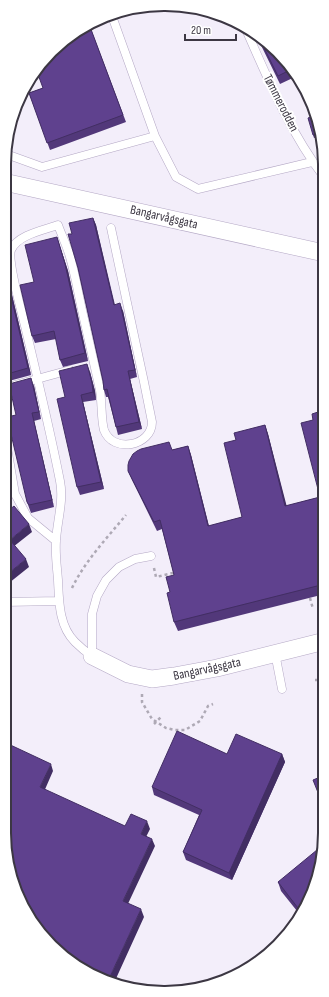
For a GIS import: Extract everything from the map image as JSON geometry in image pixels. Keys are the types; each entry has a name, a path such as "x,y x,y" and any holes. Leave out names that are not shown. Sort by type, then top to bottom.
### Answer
{"street":[{"name":"Bangarvågsgata","path":"11,184 318,252"},
{"name":"Bangarvågsgata","path":"92,656 128,674 152,679 218,668 318,643"}],"lane":[{"path":"113,20 155,136 176,177 198,189 312,162"},
{"name":"Tømmerodden","path":"249,37 283,111 312,162 318,170"},
{"path":"11,156 42,167 155,136"},
{"path":"92,656 70,636 61,616 56,541 62,492 38,378 14,279 11,252 13,247 23,238 58,225 70,257 87,366 101,397 103,427 107,436 113,442 120,444 135,444 149,434 152,427 152,422 111,228"},
{"path":"11,386 87,366"},
{"path":"11,475 14,494 28,518 56,541"},
{"path":"92,656 92,614 97,596 106,580 119,567 135,559 151,556"},
{"path":"11,602 59,601"},
{"path":"275,653 282,689"}],"path":[{"path":"60,611 77,576 126,515"},
{"path":"151,556 156,577 177,572"},
{"path":"310,598 313,609"},
{"path":"142,691 142,702 155,723 175,730 185,730 200,721 208,706 214,704"},
{"path":"155,723 161,718"}],"building":[{"path":"91,30 123,115 47,143 29,93 43,88 39,77 49,63 63,49"},
{"path":"264,47 287,72 278,76"},
{"path":"311,117 315,135 313,135 308,118"},
{"path":"93,218 114,305 120,303 135,370 128,371 139,422 116,427 107,389 104,390 78,268 68,234 72,234 69,223"},
{"path":"57,237 65,264 85,353 60,360 54,331 32,336 20,285 34,282 25,245"},
{"path":"11,296 28,368 11,373"},
{"path":"87,364 93,392 81,395 101,482 77,487 57,399 65,397 59,371"},
{"path":"31,378 39,412 32,413 52,500 29,505 27,502 11,434 11,416 16,415 11,393 11,383"},
{"path":"318,412 318,489 301,423 313,420 312,414"},
{"path":"265,425 285,506 318,498 318,586 174,622 167,593 170,592 166,577 174,575 160,520 154,522 128,471 129,461 133,454 141,449 169,442 172,450 188,446 208,526 242,517 224,443 236,440 234,433"},
{"path":"14,506 29,524 11,539 11,508"},
{"path":"11,541 26,559 11,571"},
{"path":"177,731 227,754 236,734 282,754 229,873 183,852 202,810 152,787"},
{"path":"11,745 51,764 40,787 125,826 131,814 147,821 141,834 152,839 123,901 141,909 110,976 79,960 63,948 49,934 37,918 27,900 19,882 12,853"},
{"path":"318,778 318,792 313,780"},
{"path":"317,850 310,882 298,908 278,882"}]}
